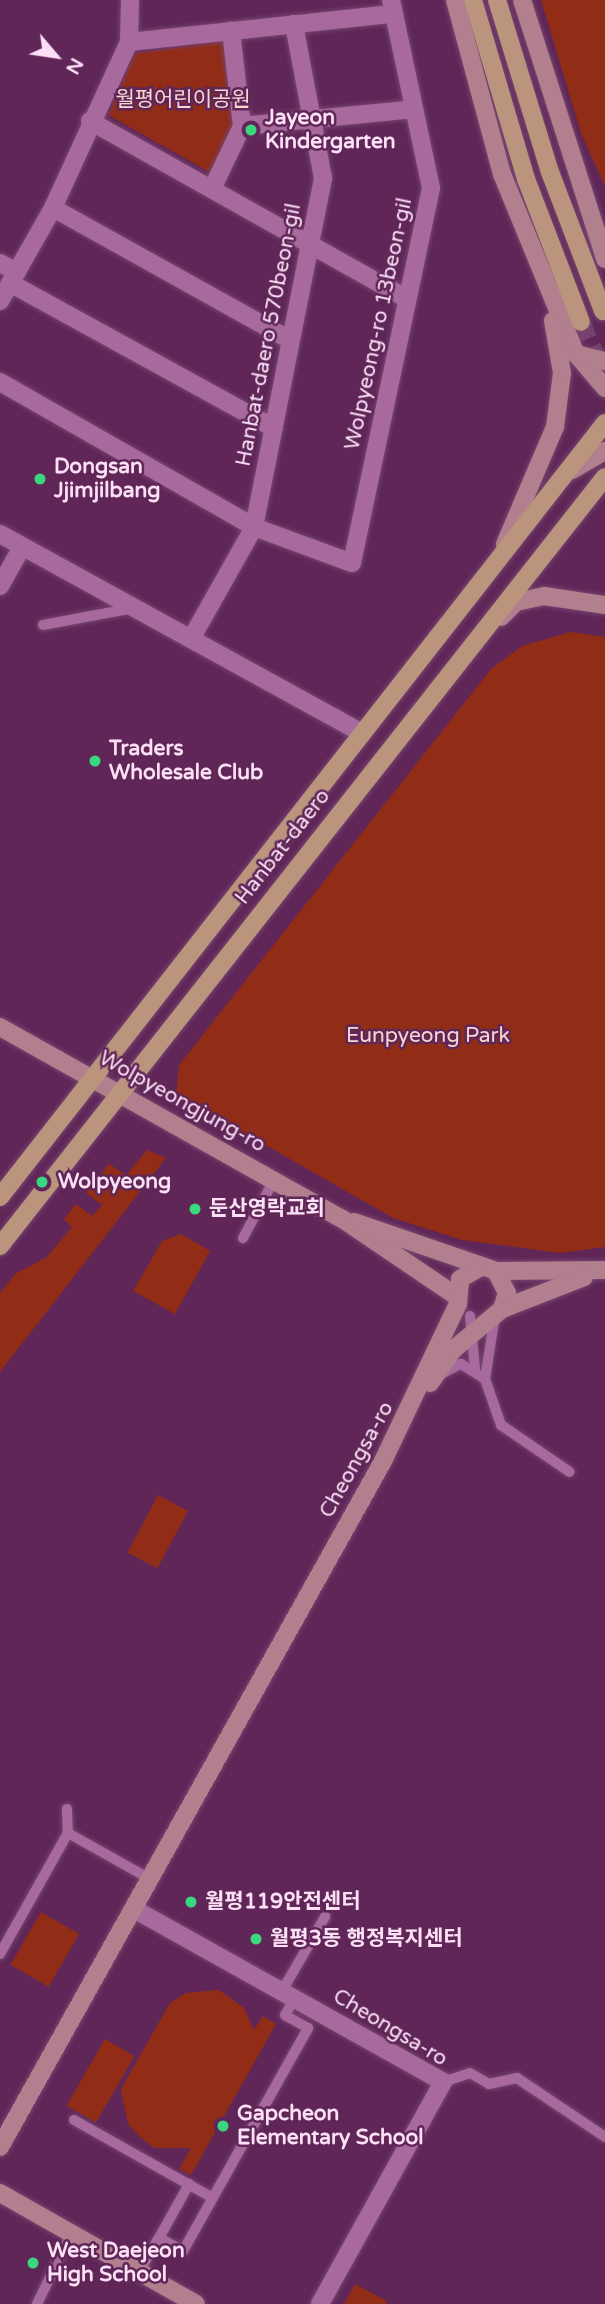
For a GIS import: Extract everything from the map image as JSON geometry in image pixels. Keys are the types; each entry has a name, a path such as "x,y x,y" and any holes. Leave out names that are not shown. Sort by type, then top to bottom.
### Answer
{"main road":[{"path":"473,0 526,179 581,322"},
{"path":"497,0 550,172 603,311"},
{"path":"0,1197 90,1077 605,423"},
{"name":"Hanbat-daero","path":"0,1247 117,1093 605,477"}],"street":[{"path":"0,301 53,208 90,121 129,42 130,0"},
{"path":"455,0 502,174 576,354 605,388"},
{"path":"522,0 605,259"},
{"name":"Wolpyeong-ro 13beon-gil","path":"129,42 295,24 392,7 431,188 352,563 254,527"},
{"name":"Hanbat-daero 570beon-gil","path":"191,639 254,527 323,178 310,121 295,24"},
{"path":"212,189 243,125 231,31"},
{"path":"243,125 310,121 414,109"},
{"path":"90,121 407,299"},
{"path":"53,208 290,340"},
{"path":"0,263 13,277 274,428"},
{"path":"493,566 531,493 555,427 562,373 541,273"},
{"path":"576,354 605,361"},
{"path":"0,382 254,527"},
{"path":"558,483 584,459 605,452"},
{"path":"583,505 605,469"},
{"path":"0,534 360,732"},
{"path":"0,586 23,547"},
{"path":"465,654 516,602 544,596 605,605"},
{"name":"Wolpyeongjung-ro","path":"0,1027 341,1218"},
{"path":"341,1218 489,1269 604,1270"},
{"path":"341,1218 477,1312"},
{"path":"416,1400 477,1312 508,1293 489,1269"},
{"path":"477,1312 460,1279 489,1269"},
{"path":"416,1400 435,1378 477,1312 604,1270"},
{"name":"Cheongsa-ro","path":"0,2147 416,1400"},
{"name":"Cheongsa-ro","path":"134,1909 443,2082 320,2304"},
{"path":"0,2193 196,2304"}],"lane":[{"path":"43,625 134,608"},
{"path":"243,1238 274,1180"},
{"path":"475,1369 477,1312"},
{"path":"477,1312 485,1379 501,1425 570,1472"},
{"path":"435,1378 461,1364 475,1369 485,1379"},
{"path":"0,1954 68,1833 67,1809"},
{"path":"68,1833 150,1879"},
{"path":"159,2238 183,2251 308,2028 285,2015 288,1995 325,1917"},
{"path":"443,2082 470,2073 489,2084 517,2078 605,2137"},
{"path":"74,2120 213,2198"},
{"path":"139,2272 189,2184"},
{"path":"37,2304 71,2234"}],"green space":[{"path":"541,0 605,0 605,186 582,136"},
{"name":"월평어린이공원","path":"227,41 236,116 211,173 108,115 135,53"},
{"name":"Eunpyeong Park","path":"571,632 605,637 605,1247 560,1253 462,1240 393,1218 176,1094 179,1065 491,669 522,646"},
{"path":"147,1150 166,1158 0,1372 0,1293 15,1274 47,1257 72,1227 64,1219 76,1204 92,1216 102,1205 86,1193 109,1164 126,1175"},
{"path":"181,1234 210,1251 175,1314 133,1291 162,1241"},
{"path":"158,1495 188,1511 158,1568 127,1552"},
{"path":"41,1912 79,1934 49,1987 10,1965"},
{"path":"219,1990 244,2008 254,2030 263,2016 276,2024 191,2175 179,2169 191,2148 154,2148 141,2138 128,2124 121,2089 170,2003 186,1993"},
{"path":"105,2039 134,2056 96,2123 66,2106"},
{"path":"355,2284 387,2301 385,2304 344,2304"}],"tunnel":[{"path":"581,322 605,377"}],"place":[{"name":"Jayeon Kindergarten","path":"251,130"},
{"name":"Dongsan Jjimjilbang","path":"40,479"},
{"name":"Traders Wholesale Club","path":"95,761"},
{"name":"Wolpyeong","path":"42,1182"},
{"name":"둔산영락교회","path":"195,1209"},
{"name":"월평119안전센터","path":"191,1902"},
{"name":"월평3동 행정복지센터","path":"256,1939"},
{"name":"Gapcheon Elementary School","path":"223,2126"},
{"name":"West Daejeon High School","path":"33,2263"}]}
